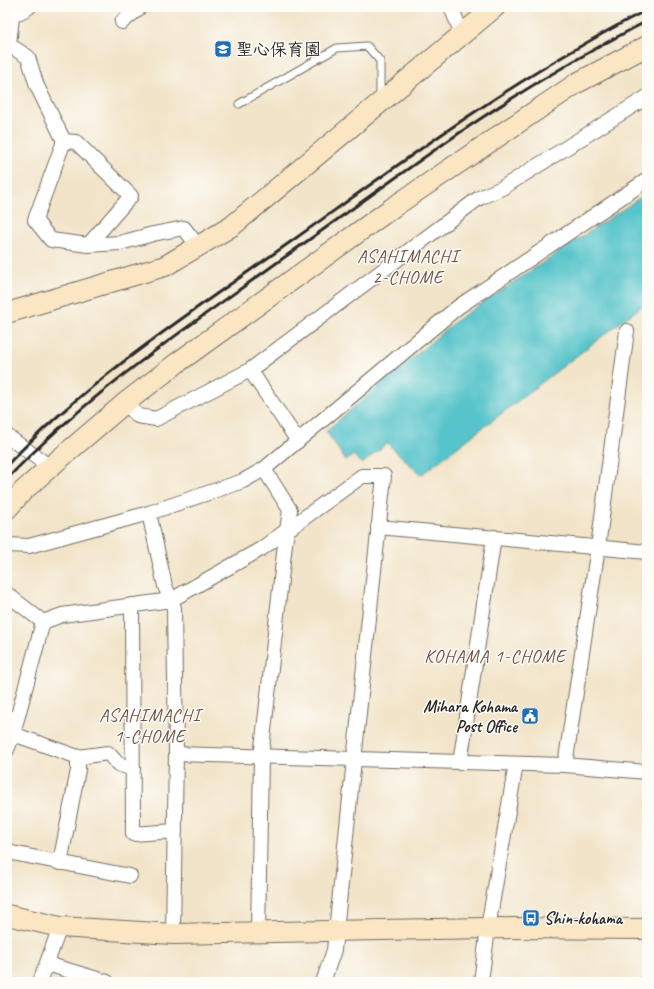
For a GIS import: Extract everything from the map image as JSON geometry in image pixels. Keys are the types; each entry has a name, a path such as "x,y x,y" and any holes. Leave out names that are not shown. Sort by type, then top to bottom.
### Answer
{"street":[{"path":"29,7 10,18 9,45 28,57 37,86 64,141 35,220 51,240 88,246 120,243 153,234 184,228 198,246"},
{"path":"122,22 140,7"},
{"path":"451,7 462,34"},
{"path":"7,313 165,266 232,226 495,7"},
{"path":"7,509 23,491 50,467 125,403 177,363 398,204 577,83 647,46"},
{"path":"125,403 138,416 156,419 250,370 479,198 502,188 647,97"},
{"path":"64,141 76,142 131,196 88,246"},
{"path":"7,545 29,546 149,513 243,480 264,469 458,307 647,180"},
{"path":"565,765 598,547 627,331"},
{"path":"250,370 298,441"},
{"path":"7,436 50,467"},
{"path":"258,933 261,757 290,510 264,469"},
{"path":"43,622 62,615 170,600 261,549 362,476 384,476 334,950 323,982"},
{"path":"149,513 165,586 174,608 176,754 173,934"},
{"path":"378,527 647,552"},
{"path":"460,763 494,537"},
{"path":"7,594 43,622"},
{"path":"132,605 133,834 175,831"},
{"path":"7,750 13,734 43,622"},
{"path":"13,734 78,757 108,753 118,764 133,769"},
{"path":"176,754 565,765 647,772"},
{"path":"60,863 78,770 78,757"},
{"path":"481,982 488,928 516,764"},
{"path":"7,852 130,876"},
{"path":"7,915 60,927 173,934 488,928 647,929"},
{"path":"40,982 60,927"},
{"path":"47,964 107,982"}],"lane":[{"path":"239,104 337,48 367,46 380,61 380,103"}],"water":[{"path":"647,193 647,302 421,475 387,443 362,464 353,455 346,461 326,431 457,320"}],"railway":[{"path":"7,465 74,402 109,373 183,318 398,165 467,117 538,71 619,24 647,10"},
{"path":"7,479 71,418 139,363 210,310 407,169 523,91 605,43 647,21"}],"place":[{"name":"聖心保育園","path":"223,49"},
{"name":"Mihara Kohama Post Office","path":"530,716"},
{"name":"Shin-kohama","path":"531,918"}],"district":[{"name":"ASAHIMACHI 2-CHOME","path":"408,266"},
{"name":"KOHAMA 1-CHOME","path":"495,656"},
{"name":"ASAHIMACHI 1-CHOME","path":"150,725"}]}
